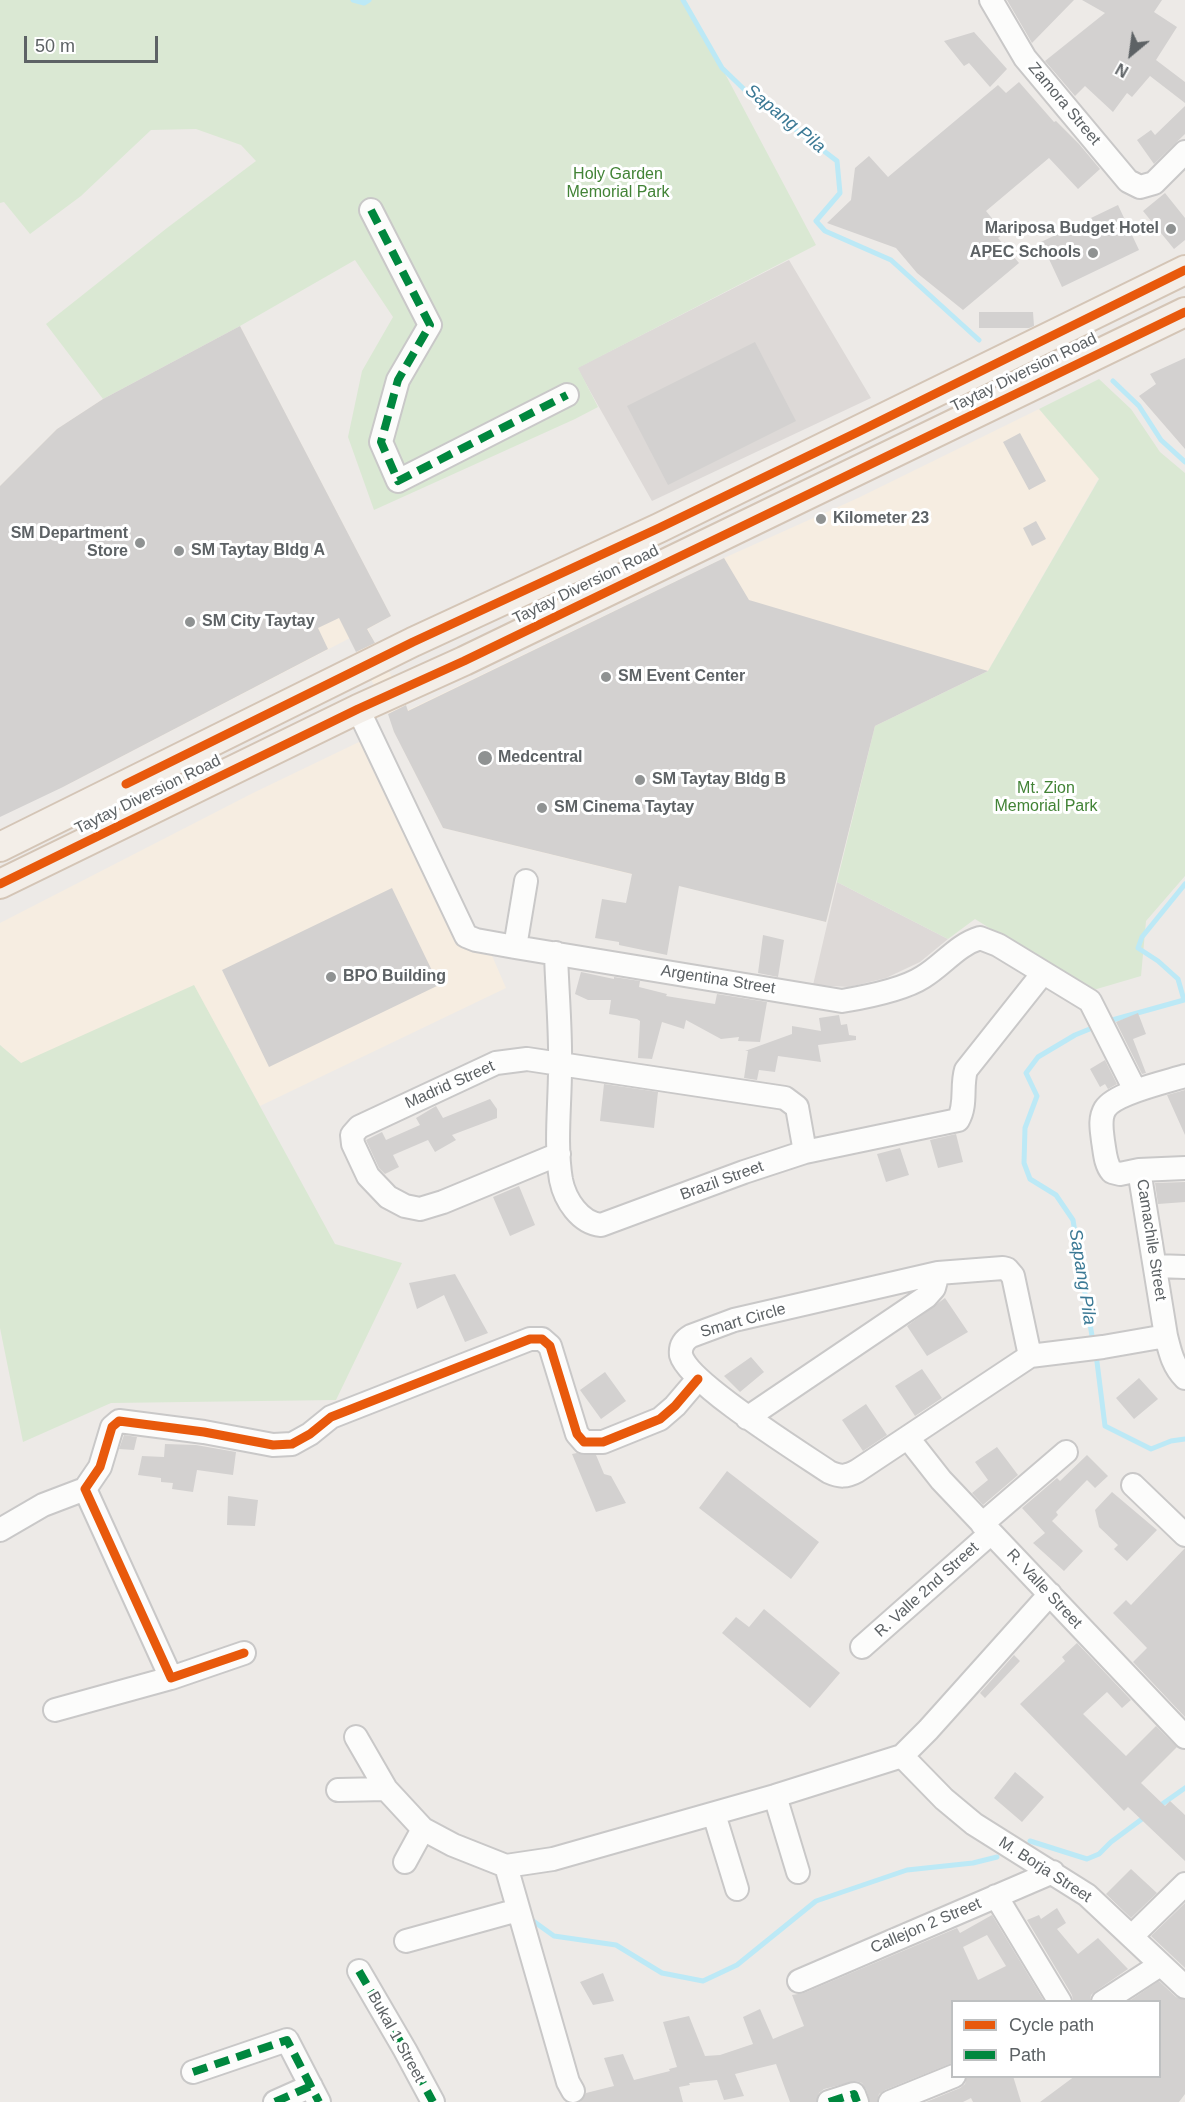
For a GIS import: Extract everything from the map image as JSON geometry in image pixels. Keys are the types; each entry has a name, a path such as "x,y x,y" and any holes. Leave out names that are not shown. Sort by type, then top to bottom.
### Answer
{"main road":[{"name":"Taytay Diversion Road","path":"0,847 403,647 665,525 1185,270"},
{"name":"Taytay Diversion Road","path":"0,884 358,709 473,657 1185,312"},
{"path":"1089,317 1105,350"}],"street":[{"name":"Zamora Street","path":"990,0 1025,58 1128,181 1140,187 1154,183 1185,152"},
{"path":"370,210 430,325 398,380 381,442 398,481 567,395"},
{"name":"Argentina Street","path":"358,709 466,936 515,948 842,1001 875,995 922,978 967,942 980,938 998,945 1090,1001 1135,1090"},
{"path":"515,948 526,881"},
{"name":"Brazil Street","path":"556,953 560,1065 559,1154 562,1182 574,1209 582,1218 591,1224 601,1225 805,1152 958,1120 963,1112 963,1080 966,1070 1043,973"},
{"name":"Madrid Street","path":"559,1154 443,1203 420,1209 405,1206 388,1197 368,1176 352,1144 352,1135 358,1127 496,1063 527,1059 785,1098 797,1107 805,1152"},
{"name":"Camachile Street","path":"1185,1076 1135,1090 1106,1107 1101,1125 1109,1169 1120,1174 1140,1170 1166,1336 1174,1362 1185,1378"},
{"path":"1140,1170 1185,1168"},
{"path":"1155,1266 1185,1267"},
{"name":"Smart Circle","path":"1003,1268 1011,1272 1030,1356 849,1476 839,1476 828,1472 747,1418 698,1379 682,1358 681,1353 685,1340 697,1333 734,1320 938,1273 1003,1268"},
{"path":"747,1418 926,1297 934,1288 938,1273"},
{"path":"1030,1356 1166,1336"},
{"path":"0,1530 43,1505 85,1489 100,1467 112,1427 119,1421 204,1432 273,1445 292,1444 310,1434 331,1417 530,1340 542,1339 550,1347 577,1434 584,1442 603,1442 660,1419 675,1406 698,1379"},
{"name":"R. Valle Street","path":"908,1438 941,1480 1185,1737"},
{"name":"R. Valle 2nd Street","path":"862,1647 1066,1452"},
{"path":"1133,1485 1185,1535"},
{"path":"85,1489 171,1678"},
{"path":"356,1737 386,1789 423,1828 453,1845 506,1866 553,1859 775,1796 902,1756 1050,1594"},
{"path":"55,1710 171,1678 244,1653"},
{"name":"M. Borja Street","path":"902,1756 974,1824 1087,1895 1185,1987"},
{"path":"338,1790 386,1789"},
{"path":"775,1796 798,1872"},
{"path":"714,1814 737,1889"},
{"path":"405,1862 423,1828"},
{"path":"506,1866 568,2082 573,2091"},
{"name":"Callejon 2 Street","path":"799,1981 1053,1872"},
{"path":"1132,1936 1185,1884"},
{"path":"996,1896 1059,2000"},
{"path":"406,1941 518,1910"},
{"path":"1105,2000 1160,1965"},
{"name":"Bukal 1 Street","path":"359,1971 433,2102"},
{"path":"194,2072 287,2040 315,2094 274,2102"},
{"path":"890,2102 951,2077"},
{"path":"832,2101 854,2094 857,2102"}],"shaded area":[{"path":"789,260 871,398 652,501 577,368"},
{"name":"SM City Taytay","path":"240,326 391,616 368,629 408,710 724,558 858,498 1039,409 1099,478 988,671 875,726 826,922 443,828 394,732 391,719 350,638 63,787 0,486 57,429 103,399"},
{"path":"361,741 462,947 490,951 506,988 260,1106 228,1047 84,1116 0,1045 0,923 253,793"},
{"path":"837,882 948,939 920,962 886,978 849,987 813,985"}],"green space":[{"name":"Holy Garden Memorial Park","path":"0,0 683,0 722,68 816,245 578,368 598,407 374,510 348,437 362,371 393,317 355,260 240,326 103,399 46,324 256,161 241,145 196,129 151,130 81,196 30,234 4,202 0,203"},
{"name":"Mt. Zion Memorial Park","path":"1099,379 1131,409 1160,452 1185,473 1185,876 1146,921 1141,976 1090,991 975,919 948,939 837,882 875,726 988,671 1099,479 1039,409"},
{"path":"194,985 335,1244 402,1263 336,1400 111,1403 23,1442 0,1328 0,1045 21,1063"}],"building":[{"path":"1007,0 1074,0 1032,43"},
{"path":"1082,0 1162,0 1154,12 1177,27 1156,60 1185,82 1185,103 1150,76 1132,97 1127,93 1113,112 1085,86 1075,96 1045,61 1105,13"},
{"path":"974,32 1007,69 990,87 969,63 964,66 944,41"},
{"path":"1019,82 1100,169 1078,189 1049,158 986,211 1004,233 998,238 1019,263 963,310 917,273 896,248 827,223 851,200 855,168 869,156 888,177 998,85 1006,93"},
{"path":"1185,106 1185,134 1154,164 1137,140 1151,130 1155,135"},
{"name":"Mariposa Budget Hotel","path":"1165,193 1185,218 1185,240 1174,249 1143,211"},
{"path":"1118,205 1139,250 1062,287 1041,242"},
{"path":"979,312 1033,312 1034,326 1029,328 979,328"},
{"name":"SM Taytay Bldg A","path":"240,326 391,616 367,629 375,643 356,652 339,618 318,628 328,649 63,787 0,817 0,486 57,429 103,399"},
{"path":"755,342 796,421 668,485 627,406"},
{"path":"1185,358 1185,449 1139,396 1156,384 1150,374"},
{"path":"1020,433 1046,481 1029,490 1003,442"},
{"path":"1036,521 1046,539 1032,546 1023,528"},
{"name":"SM Taytay Bldg B","path":"724,558 749,600 988,671 875,726 826,922 679,886 667,955 595,938 602,899 626,903 632,874 443,828 394,732 388,714 406,705 408,711"},
{"name":"BPO Building","path":"392,888 439,985 269,1067 222,970"},
{"path":"763,935 784,940 778,977 758,973"},
{"path":"581,972 614,979 614,977 640,981 639,987 667,994 666,996 715,1004 717,994 767,1002 760,1042 738,1041 739,1037 721,1039 686,1020 684,1029 662,1022 652,1059 638,1058 640,1021 609,1014 611,1000 588,1000 575,994"},
{"path":"1138,1013 1146,1034 1133,1039 1146,1073 1142,1074 1116,1022"},
{"path":"839,1015 841,1025 847,1024 849,1035 856,1036 856,1040 818,1045 821,1062 778,1056 775,1072 759,1070 757,1080 744,1078 748,1051 745,1051 792,1034 792,1026 821,1031 819,1018"},
{"path":"1105,1060 1117,1084 1108,1089 1105,1084 1100,1087 1090,1069"},
{"path":"604,1084 658,1092 654,1128 600,1121"},
{"path":"1185,1090 1185,1135 1167,1095"},
{"path":"490,1099 497,1109 497,1118 452,1135 456,1140 435,1152 428,1140 393,1155 399,1167 385,1174 379,1168 366,1140 382,1132 386,1140 420,1125 416,1118 436,1106 443,1118"},
{"path":"956,1134 963,1162 938,1168 930,1140"},
{"path":"900,1148 909,1175 886,1182 877,1154"},
{"path":"1185,1182 1185,1202 1158,1204 1155,1183"},
{"path":"519,1186 535,1225 510,1236 493,1197"},
{"path":"455,1274 488,1333 465,1342 444,1295 417,1309 409,1283"},
{"path":"945,1298 968,1332 927,1356 907,1326"},
{"path":"751,1357 764,1372 740,1392 724,1376"},
{"path":"922,1369 942,1398 915,1416 895,1386"},
{"path":"605,1372 626,1401 601,1419 580,1390"},
{"path":"1139,1378 1158,1399 1134,1419 1116,1398"},
{"path":"866,1404 887,1435 863,1451 842,1420"},
{"path":"124,1435 137,1437 134,1450 119,1449"},
{"path":"165,1444 196,1445 236,1452 233,1475 197,1470 193,1492 172,1489 173,1483 161,1482 161,1478 138,1475 142,1456 164,1457"},
{"path":"997,1447 1018,1475 983,1505 972,1493 988,1480 975,1462"},
{"path":"572,1454 596,1455 604,1474 611,1476 626,1503 596,1512"},
{"path":"1087,1455 1108,1476 1095,1488 1087,1480 1056,1512 1058,1515 1052,1521 1083,1551 1064,1571 1033,1543 1045,1533 1022,1508 1057,1478 1060,1481"},
{"path":"727,1471 819,1542 791,1579 699,1508"},
{"path":"1112,1492 1157,1530 1127,1561 1114,1549 1118,1545 1099,1527 1095,1510"},
{"path":"228,1496 258,1500 255,1526 227,1525"},
{"path":"1185,1548 1185,1717 1133,1662 1147,1648 1113,1613 1126,1600 1131,1605"},
{"path":"764,1609 840,1673 810,1708 722,1633 736,1617 749,1627"},
{"path":"1077,1643 1131,1700 1122,1708 1107,1692 1083,1714 1126,1756 1156,1726 1177,1747 1141,1783 1165,1806 1170,1801 1185,1815 1185,1861 1128,1807 1124,1811 1020,1704 1065,1661 1062,1657"},
{"path":"1014,1655 1020,1661 985,1698 980,1693"},
{"path":"1015,1772 1044,1797 1022,1822 994,1798"},
{"path":"1131,1869 1157,1893 1131,1918 1106,1894"},
{"path":"1185,1903 1185,1968 1151,1936"},
{"path":"1057,1908 1066,1923 1057,1929 1078,1954 1098,1938 1128,1969 1091,1995 1090,2000 1073,2000 1027,1920 1039,1915 1041,1919"},
{"path":"992,1915 1043,2000 951,2000 951,2063 885,2090 879,2094 877,2102 870,2102 862,2083 856,2081 824,2089 819,2093 816,2102 790,2102 776,2064 735,2074 744,2096 724,2100 717,2080 689,2083 690,2085 679,2087 683,2102 580,2102 586,2093 614,2086 604,2058 623,2054 634,2080 670,2071 669,2069 677,2067 663,2022 689,2016 705,2056 720,2055 753,2044 743,2017 760,2009 773,2039 804,2026 792,1995 804,1993 957,1928 960,1933","holes":["987,1935 1006,1966 978,1980 963,1947"]},
{"path":"603,1973 614,2001 593,2005 580,1982"},
{"path":"1159,1981 1176,1997 1185,2000 1185,2094 1179,2102 1040,2102 1072,2078 1161,2078 1161,2000 1130,2000"},
{"path":"966,2078 1014,2078 1021,2102 973,2102 971,2098 963,2102 926,2102 965,2084"}],"waterway":[{"name":"Sapang Pila","path":"353,0 364,3 369,0"},
{"name":"Sapang Pila","path":"683,0 722,68 749,94 837,161 840,193 816,221 825,231 891,260 979,340"},
{"name":"Sapang Pila","path":"1113,381 1139,406 1161,440 1185,462"},
{"name":"Sapang Pila","path":"1105,1022 1184,1000 1178,979 1158,961 1138,948 1142,937 1185,884"},
{"name":"Sapang Pila","path":"1093,1342 1073,1220 1056,1195 1030,1179 1024,1163 1025,1128 1037,1096 1026,1073 1038,1057 1075,1035 1097,1026"},
{"name":"Sapang Pila","path":"1096,1354 1105,1426 1151,1449 1171,1441 1185,1439"},
{"path":"1158,1807 1185,1788"},
{"path":"1030,1841 1087,1859 1099,1854 1146,1816"},
{"path":"529,1918 554,1936 616,1945 662,1973 703,1981 737,1965 816,1901 907,1870 973,1863 997,1857"}],"marked path":[{"path":"371,210 430,325 398,380 381,442 398,481 567,395"},
{"path":"359,1971 433,2102"},
{"path":"193,2072 287,2040 319,2102"},
{"path":"275,2102 311,2086"},
{"path":"829,2102 854,2094 857,2102"}],"cycle path":[{"path":"126,784 413,642 659,528 858,432 1185,270"},
{"path":"0,884 358,709 464,661 1185,312"},
{"path":"244,1653 171,1678 85,1489 100,1467 112,1427 119,1421 204,1432 273,1445 292,1444 310,1434 331,1417 530,1339 542,1339 550,1346 577,1434 584,1442 603,1442 660,1419 675,1406 698,1379"}],"place":[{"name":"Mariposa Budget Hotel","path":"1171,229"},
{"name":"APEC Schools","path":"1093,253"},
{"name":"Kilometer 23","path":"821,519"},
{"name":"SM Department Store","path":"140,543"},
{"name":"SM Taytay Bldg A","path":"179,551"},
{"name":"SM City Taytay","path":"190,622"},
{"name":"SM Event Center","path":"606,677"},
{"name":"Medcentral","path":"485,758"},
{"name":"SM Taytay Bldg B","path":"640,780"},
{"name":"SM Cinema Taytay","path":"542,808"},
{"name":"BPO Building","path":"331,977"}]}
